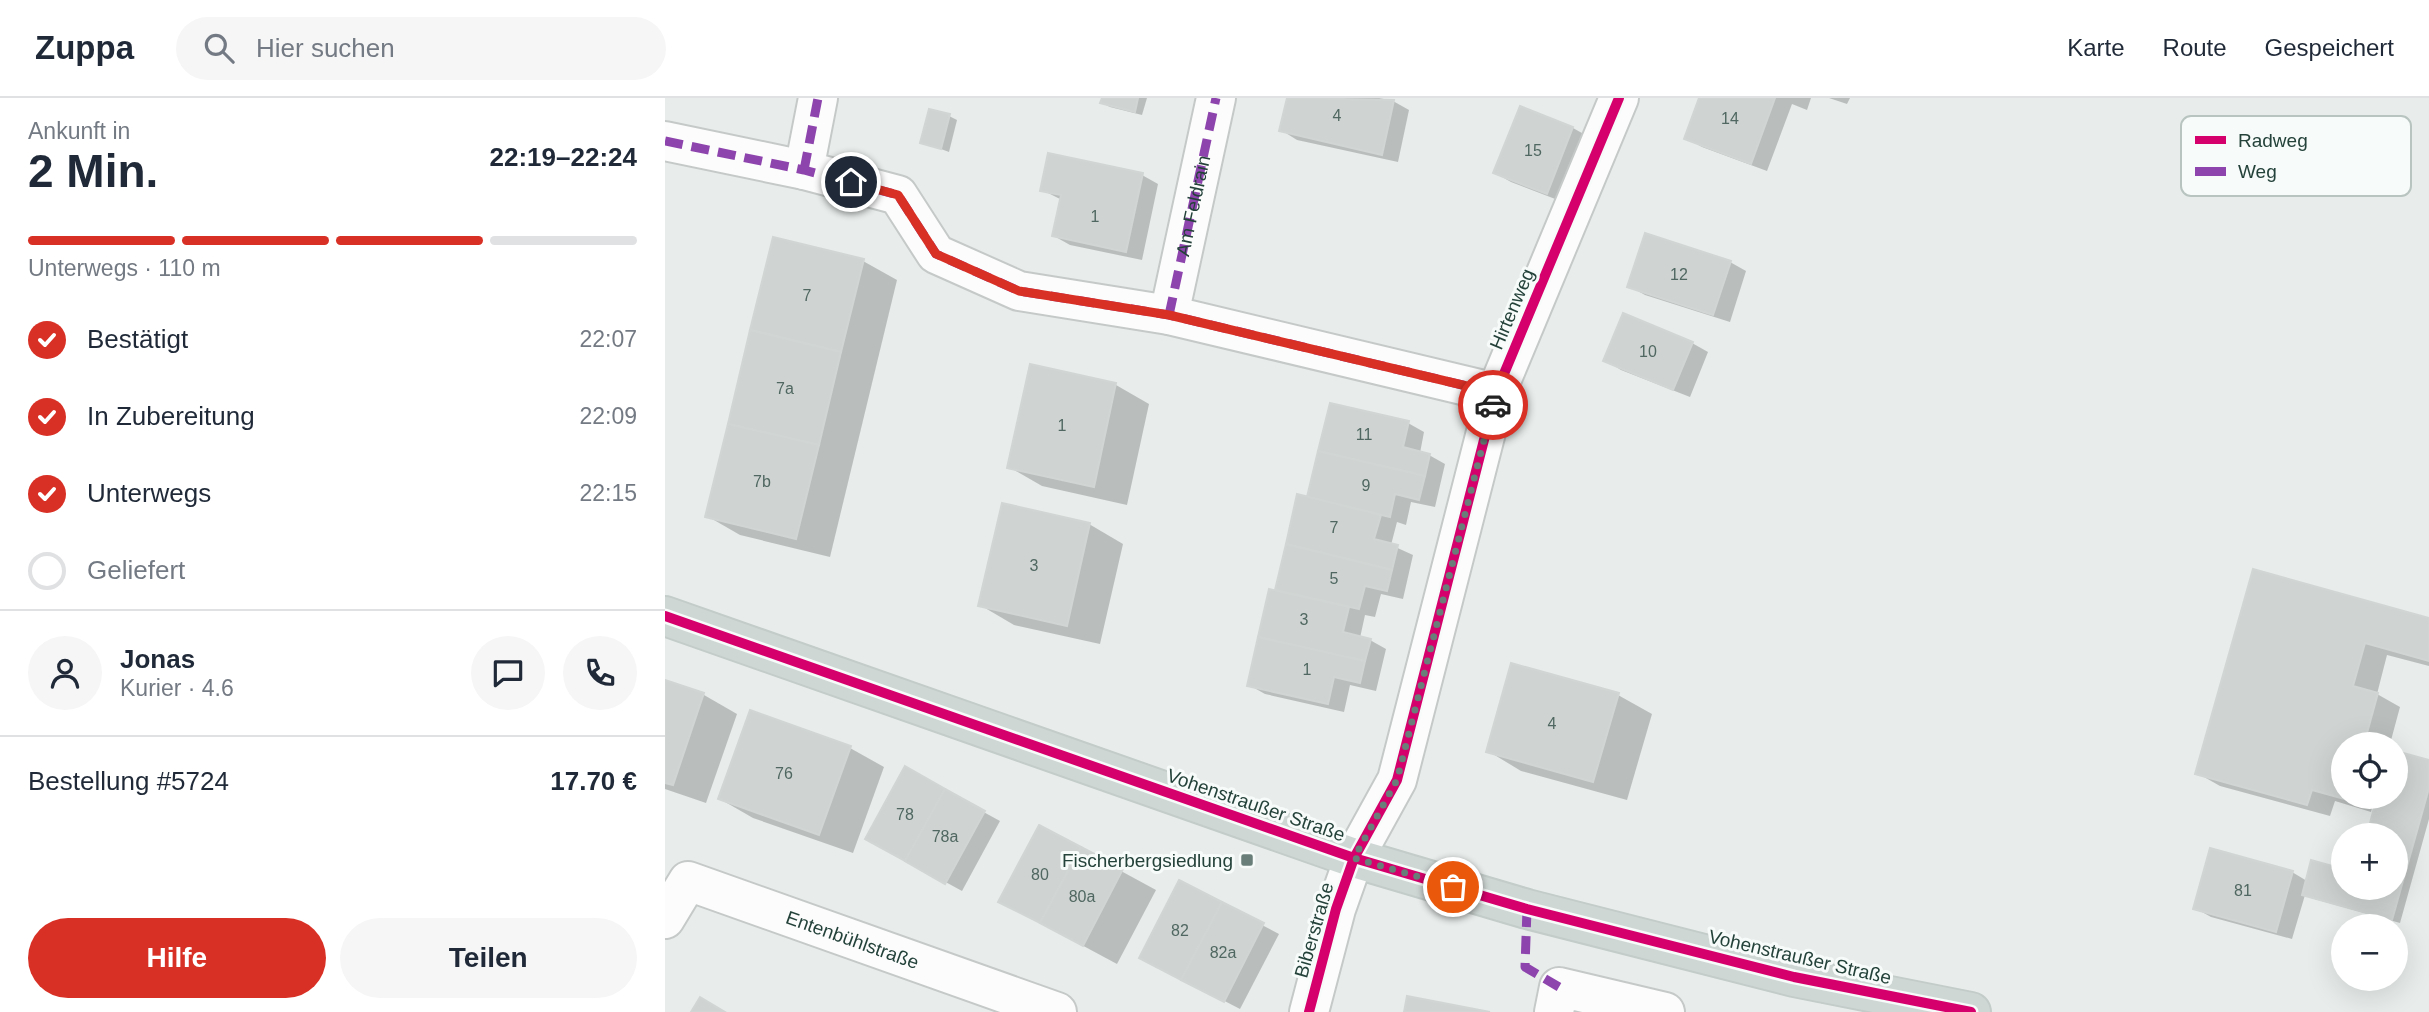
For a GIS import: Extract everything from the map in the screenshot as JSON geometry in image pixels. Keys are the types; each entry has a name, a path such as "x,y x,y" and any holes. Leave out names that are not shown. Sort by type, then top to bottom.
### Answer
{"main road":[{"name":"Vohenstraußer Straße","path":"665,616 1354,858 1527,909 1794,977 1971,1012"}],"street":[{"path":"804,170 818,98"},
{"name":"Am Feldrain","path":"1169,315 1216,98"},
{"name":"Hirtenweg","path":"1354,858 1397,780 1496,393 1619,98"},
{"path":"665,141 804,170 898,195 936,254 1019,291 1169,315 1496,393"},
{"name":"Biberstraße","path":"1309,1012 1336,909 1354,858"},
{"name":"Entenbühlstraße","path":"665,919 688,881 1058,1012"},
{"path":"1557,1000 1665,1012"}],"building":[{"path":"1102,98 1138,98 1135,112 1100,103"},
{"path":"1287,98 1394,100 1382,155 1279,131"},
{"path":"1699,98 1775,98 1751,164 1684,139"},
{"path":"1520,106 1573,127 1547,194 1493,173"},
{"path":"929,109 950,114 941,149 920,143"},
{"path":"1048,153 1143,173 1126,252 1052,236 1061,195 1040,191"},
{"path":"1645,233 1731,261 1713,315 1627,287"},
{"path":"773,237 864,259 841,352 750,330"},
{"path":"1623,313 1693,342 1673,390 1603,361"},
{"path":"750,330 841,352 819,445 728,424"},
{"path":"1030,364 1116,383 1094,487 1007,468"},
{"path":"1330,403 1409,421 1403,447 1430,454 1425,476 1318,451"},
{"path":"728,424 819,445 796,539 705,517"},
{"path":"1318,451 1425,476 1419,500 1395,494 1390,517 1307,497"},
{"path":"1297,494 1381,515 1374,539 1398,545 1392,570 1286,544"},
{"path":"1002,503 1090,523 1067,626 978,606"},
{"path":"1286,544 1392,570 1387,591 1365,586 1359,609 1275,590"},
{"path":"2253,569 2429,618 2429,661 2365,643 2353,686 2378,693 2367,732 2331,732 2331,795 2312,790 2307,805 2195,774"},
{"path":"1269,589 1349,607 1343,632 1371,639 1365,661 1258,637"},
{"path":"1258,637 1365,661 1360,683 1334,677 1328,704 1247,686"},
{"path":"1511,663 1619,693 1593,782 1486,752"},
{"path":"665,680 704,693 673,785 665,783"},
{"path":"750,710 851,746 819,835 718,799"},
{"path":"2408,754 2429,760 2429,788 2408,863 2408,823 2370,823 2374,809 2408,809"},
{"path":"905,766 945,789 905,861 865,839"},
{"path":"945,789 985,811 945,884 905,861"},
{"path":"1039,825 1081,847 1040,923 998,902"},
{"path":"1081,847 1123,869 1083,946 1040,923"},
{"path":"2210,848 2293,871 2276,932 2193,909"},
{"path":"2311,860 2331,866 2331,900 2398,900 2394,914 2370,914 2302,895"},
{"path":"1179,880 1222,902 1181,980 1139,958"},
{"path":"1222,902 1264,923 1224,1002 1181,980"},
{"path":"1407,996 1490,1012 1404,1012"},
{"path":"700,997 725,1012 691,1012"}],"marked path":[{"path":"804,170 818,98"},
{"path":"1169,315 1216,98"},
{"path":"665,141 804,170 898,195 936,254 1019,291 1169,315 1496,393"},
{"path":"1527,909 1525,967 1559,987"}],"cycle path":[{"path":"1309,1012 1336,909 1354,858 1397,780 1496,393 1619,98"},
{"path":"665,616 1354,858 1527,909 1794,977 1971,1012"}],"way so far":[{"path":"1453,887 1354,858 1397,780 1493,405"}],"place":[{"name":"Fischerbergsiedlung","path":"1247,860"}],"route":[{"path":"851,182 898,195 936,254 1019,291 1169,315 1496,393 1493,405"}]}
